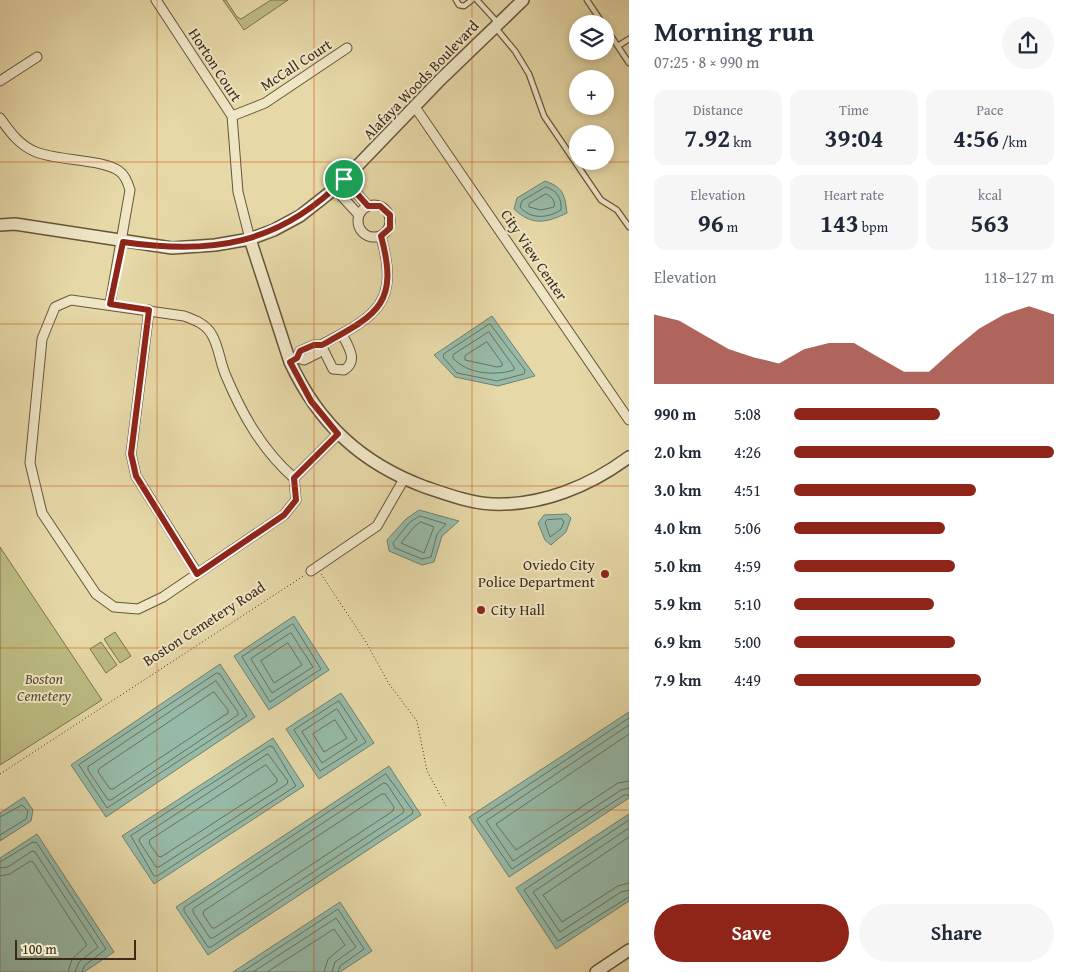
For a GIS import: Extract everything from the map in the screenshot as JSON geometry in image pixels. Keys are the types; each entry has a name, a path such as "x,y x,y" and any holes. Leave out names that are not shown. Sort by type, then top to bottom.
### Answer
{"street":[{"name":"Horton Court","path":"156,0 232,116 238,192 250,239"},
{"name":"Alafaya Woods Boulevard","path":"0,225 14,224 123,242 188,248 250,239 300,216 335,189 415,106 523,0"},
{"name":"McCall Court","path":"232,116 265,103 347,48"},
{"path":"0,81 37,57"},
{"name":"City View Center","path":"415,106 629,420"},
{"path":"0,118 22,144 36,152 118,170 126,180 130,190 123,242 110,304"},
{"path":"344,179 368,206"},
{"path":"335,189 359,215"},
{"path":"368,206 380,206 390,215 390,228 381,236 374,238 362,233 358,221 359,215 368,206"},
{"path":"293,360 304,360 318,353 322,345 369,318 380,304 387,288 388,261 381,236"},
{"path":"250,239 293,360 311,401 338,434 372,462 404,479 444,494 491,504 513,503 562,494 586,484 629,456"},
{"path":"71,300 149,310 184,316 199,322 212,335 225,374 244,416 274,461 294,478 296,500 284,515 163,597 138,609 114,607 96,594 42,512 30,463 42,339 55,307 71,300"},
{"path":"149,310 131,454 136,476 197,574"},
{"path":"322,345 333,369 344,370 350,365 352,356 342,334"},
{"path":"294,478 338,434"},
{"path":"314,569 377,526 404,479"},
{"path":"596,972 629,950"}],"lane":[{"path":"456,0 459,5 464,6 472,0"},
{"path":"477,0 515,51 529,74 544,116 601,200 617,210 629,228"},
{"path":"587,0 597,15"},
{"path":"618,46 629,38"},
{"path":"614,40 629,62"}],"path":[{"name":"Boston Cemetery Road","path":"0,774 314,569"},
{"path":"314,569 366,642 389,684 417,721 420,733 420,746 427,771 446,806"}],"green space":[{"path":"223,0 226,0 237,17 241,19 271,0 288,0 244,30"},
{"name":"Boston Cemetery","path":"0,547 102,700 0,765"},
{"path":"115,632 131,656 120,663 104,639"},
{"path":"101,642 117,665 106,673 90,649"}],"water":[{"path":"545,181 556,186 562,192 567,213 546,221 539,221 527,218 514,209 517,198"},
{"path":"492,316 535,376 498,386 455,377 434,355"},
{"path":"419,510 459,521 442,536 434,562 422,565 389,551 387,540 406,519"},
{"path":"567,514 571,518 566,532 551,545 545,540 538,523 544,515"},
{"path":"294,616 329,670 269,710 234,656"},
{"path":"220,664 255,717 106,817 71,765"},
{"path":"341,693 374,743 319,779 286,729"},
{"path":"629,712 629,798 509,877 469,817"},
{"path":"273,738 304,786 154,884 122,836"},
{"path":"389,766 421,815 208,955 176,907"},
{"path":"24,797 33,810 31,821 0,841 0,813"},
{"path":"629,814 629,901 556,949 516,888"},
{"path":"37,834 114,952 84,972 0,972 0,858"},
{"path":"340,902 372,951 340,972 233,972"}],"place":[{"name":"Oviedo City Police Department","path":"605,574"},
{"name":"City Hall","path":"481,610"}],"route":[{"path":"344,179 368,206 380,206 390,215 390,228 381,236 388,261 387,288 380,304 369,318 348,332 322,345 314,345 300,351 297,358 290,362 311,401 338,434 294,478 296,500 284,515 197,574 136,476 131,454 149,310 110,304 123,242 188,248 250,239 274,230 300,216 344,179"}]}
